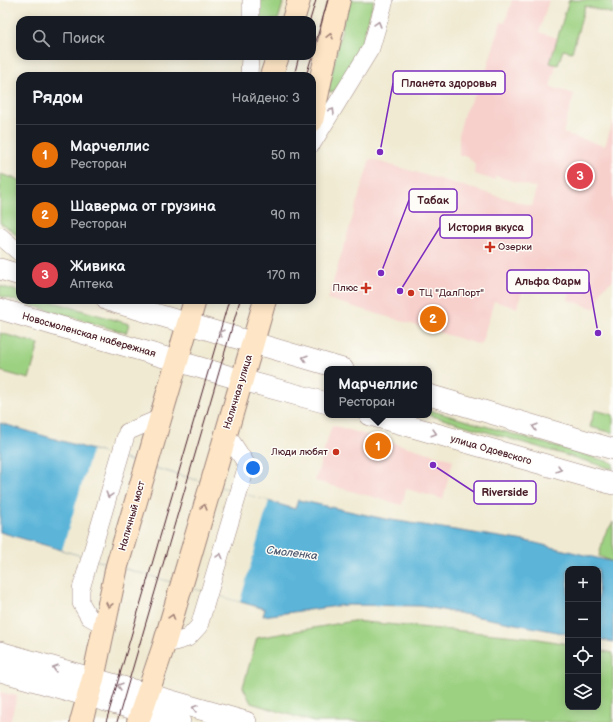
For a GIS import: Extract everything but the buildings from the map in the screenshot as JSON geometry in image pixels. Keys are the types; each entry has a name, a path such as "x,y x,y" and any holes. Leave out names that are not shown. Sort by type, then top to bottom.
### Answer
{"main road":[{"path":"294,16 299,0"},
{"path":"316,102 339,0"},
{"path":"272,72 276,60"},
{"path":"160,418 195,304"},
{"name":"Наличная улица","path":"164,645 264,304"},
{"name":"Наличный мост","path":"105,626 117,566 160,418"},
{"path":"81,722 105,626"},
{"path":"142,709 164,645"}],"street":[{"path":"251,0 251,16"},
{"path":"316,137 371,48 385,0"},
{"path":"250,60 250,72"},
{"path":"0,236 16,250"},
{"path":"0,269 16,274"},
{"path":"120,304 333,366"},
{"name":"Новосмоленская набережная","path":"0,309 177,361"},
{"path":"177,361 324,402"},
{"path":"432,396 613,449"},
{"path":"105,626 89,618 81,603 81,589 127,432 160,418"},
{"name":"улица Одоевского","path":"381,418 613,484"},
{"path":"164,645 188,638 199,626 247,465 226,433"},
{"path":"0,652 142,709 180,722"},
{"path":"0,671 90,688"},
{"path":"142,709 246,722"}],"shaded area":[{"path":"512,0 549,0 539,32 563,40 550,87 574,94 563,133 605,146 613,120 613,280 602,289 596,309 568,300 574,277 546,269 543,280 527,276 517,308 494,301 481,345 328,299 370,159 532,206 536,188 496,176 494,180 474,174 475,164 467,156 459,156 459,133 464,113 482,85 501,22 505,23"},
{"path":"332,425 453,460 443,499 406,489 402,505 315,481"},
{"path":"0,692 17,696 10,722 0,722"}],"green space":[{"path":"260,0 284,0 279,16 257,16"},
{"path":"348,0 374,0 362,41 342,83 331,92 328,91"},
{"path":"569,0 606,0 613,2 613,14 585,6 572,52 563,50 558,65 550,63"},
{"path":"0,174 16,179 16,234 0,223"},
{"path":"0,286 16,291 16,301 0,296"},
{"path":"27,304 61,304 129,324 126,333"},
{"path":"0,333 39,344 29,379 0,371"},
{"path":"595,410 613,415 613,433 590,427"},
{"path":"432,411 613,463 613,469 432,416"},
{"path":"613,522 613,562 599,556 604,536"},
{"path":"353,621 527,637 565,643 565,710 601,710 601,651 613,653 613,722 314,722 251,703 243,687 257,638"}],"water":[{"name":"Смоленка","path":"0,423 295,509 298,500 385,519 531,542 613,562 613,642 601,640 601,566 565,566 565,633 421,606 345,605 263,616 265,609 0,532"}],"pier":[{"path":"92,450 269,501 240,602 62,550"}],"tram line":[{"path":"311,16 316,0"},
{"path":"316,41 328,0"},
{"path":"295,72 298,60"},
{"path":"307,72 311,60"},
{"path":"106,722 228,304"},
{"path":"117,722 239,304"}],"place":[{"name":"Планета здоровья","path":"380,152"},
{"name":"Живика","path":"580,176"},
{"name":"Озерки","path":"490,247"},
{"name":"Табак","path":"381,273"},
{"name":"Плюс","path":"366,288"},
{"name":"История вкуса","path":"400,291"},
{"name":"ТЦ \"ДалПорт\"","path":"411,293"},
{"name":"Шаверма от грузина","path":"433,319"},
{"name":"Альфа Фарм","path":"598,333"},
{"name":"Марчеллис","path":"378,446"},
{"name":"Люди любят","path":"336,452"},
{"name":"Riverside","path":"433,465"}]}
